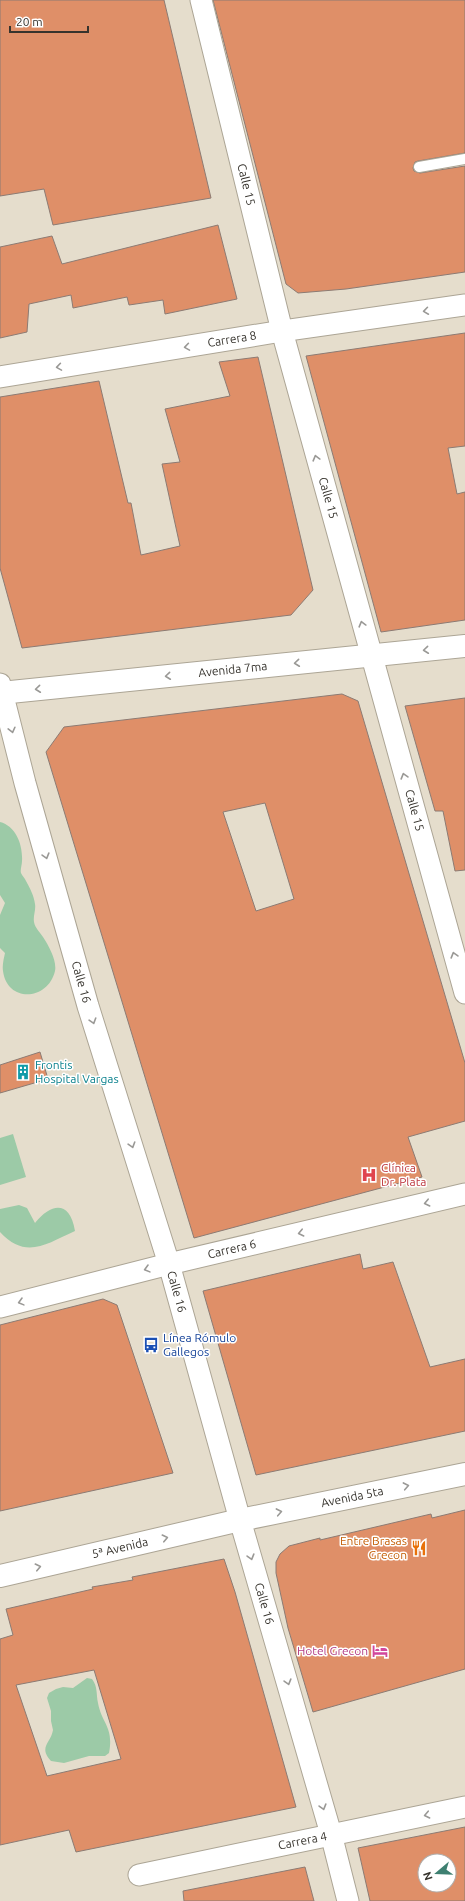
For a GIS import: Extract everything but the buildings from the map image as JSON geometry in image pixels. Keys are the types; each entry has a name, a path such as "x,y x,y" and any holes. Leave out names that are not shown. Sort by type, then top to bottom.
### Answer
{"street":[{"name":"Calle 15","path":"201,0 282,331 370,656 465,993"},
{"name":"Carrera 8","path":"0,377 282,331 465,305"},
{"name":"Avenida 7ma","path":"1,690 465,646"},
{"name":"Calle 16","path":"1,690 25,783 88,1006 170,1264 240,1520 331,1834 348,1901"},
{"name":"Carrera 6","path":"0,1308 170,1264 465,1194"},
{"name":"Avenida 5ta","path":"240,1520 465,1474"},
{"name":"5ª Avenida","path":"0,1576 240,1520"},
{"name":"Carrera 4","path":"139,1875 465,1807"}],"lane":[{"path":"419,167 465,159"}],"green space":[{"path":"0,822 6,824 14,832 20,843 22,855 21,874 29,886 34,898 34,922 36,928 48,945 55,963 55,971 51,981 37,993 19,993 12,989 6,981 3,971 5,953 0,948 0,915 5,903 0,895"},
{"path":"13,1134 26,1177 0,1185 0,1138"},
{"path":"19,1205 27,1208 35,1223 41,1216 54,1208 65,1210 73,1221 75,1231 55,1241 36,1247 19,1245 9,1241 0,1232 0,1209"},
{"path":"87,1678 92,1679 95,1685 100,1710 109,1731 109,1753 105,1756 89,1756 64,1763 51,1761 47,1756 45,1748 53,1730 51,1711 47,1698 49,1693 63,1687 73,1688"}],"place":[{"name":"Frontis Hospital Vargas","path":"23,1072"},
{"name":"Clínica Dr. Plata","path":"369,1175"},
{"name":"Línea Rómulo Gallegos","path":"151,1345"},
{"name":"Entre Brasas Grecon","path":"419,1548"},
{"name":"Hotel Grecon","path":"380,1651"}]}
